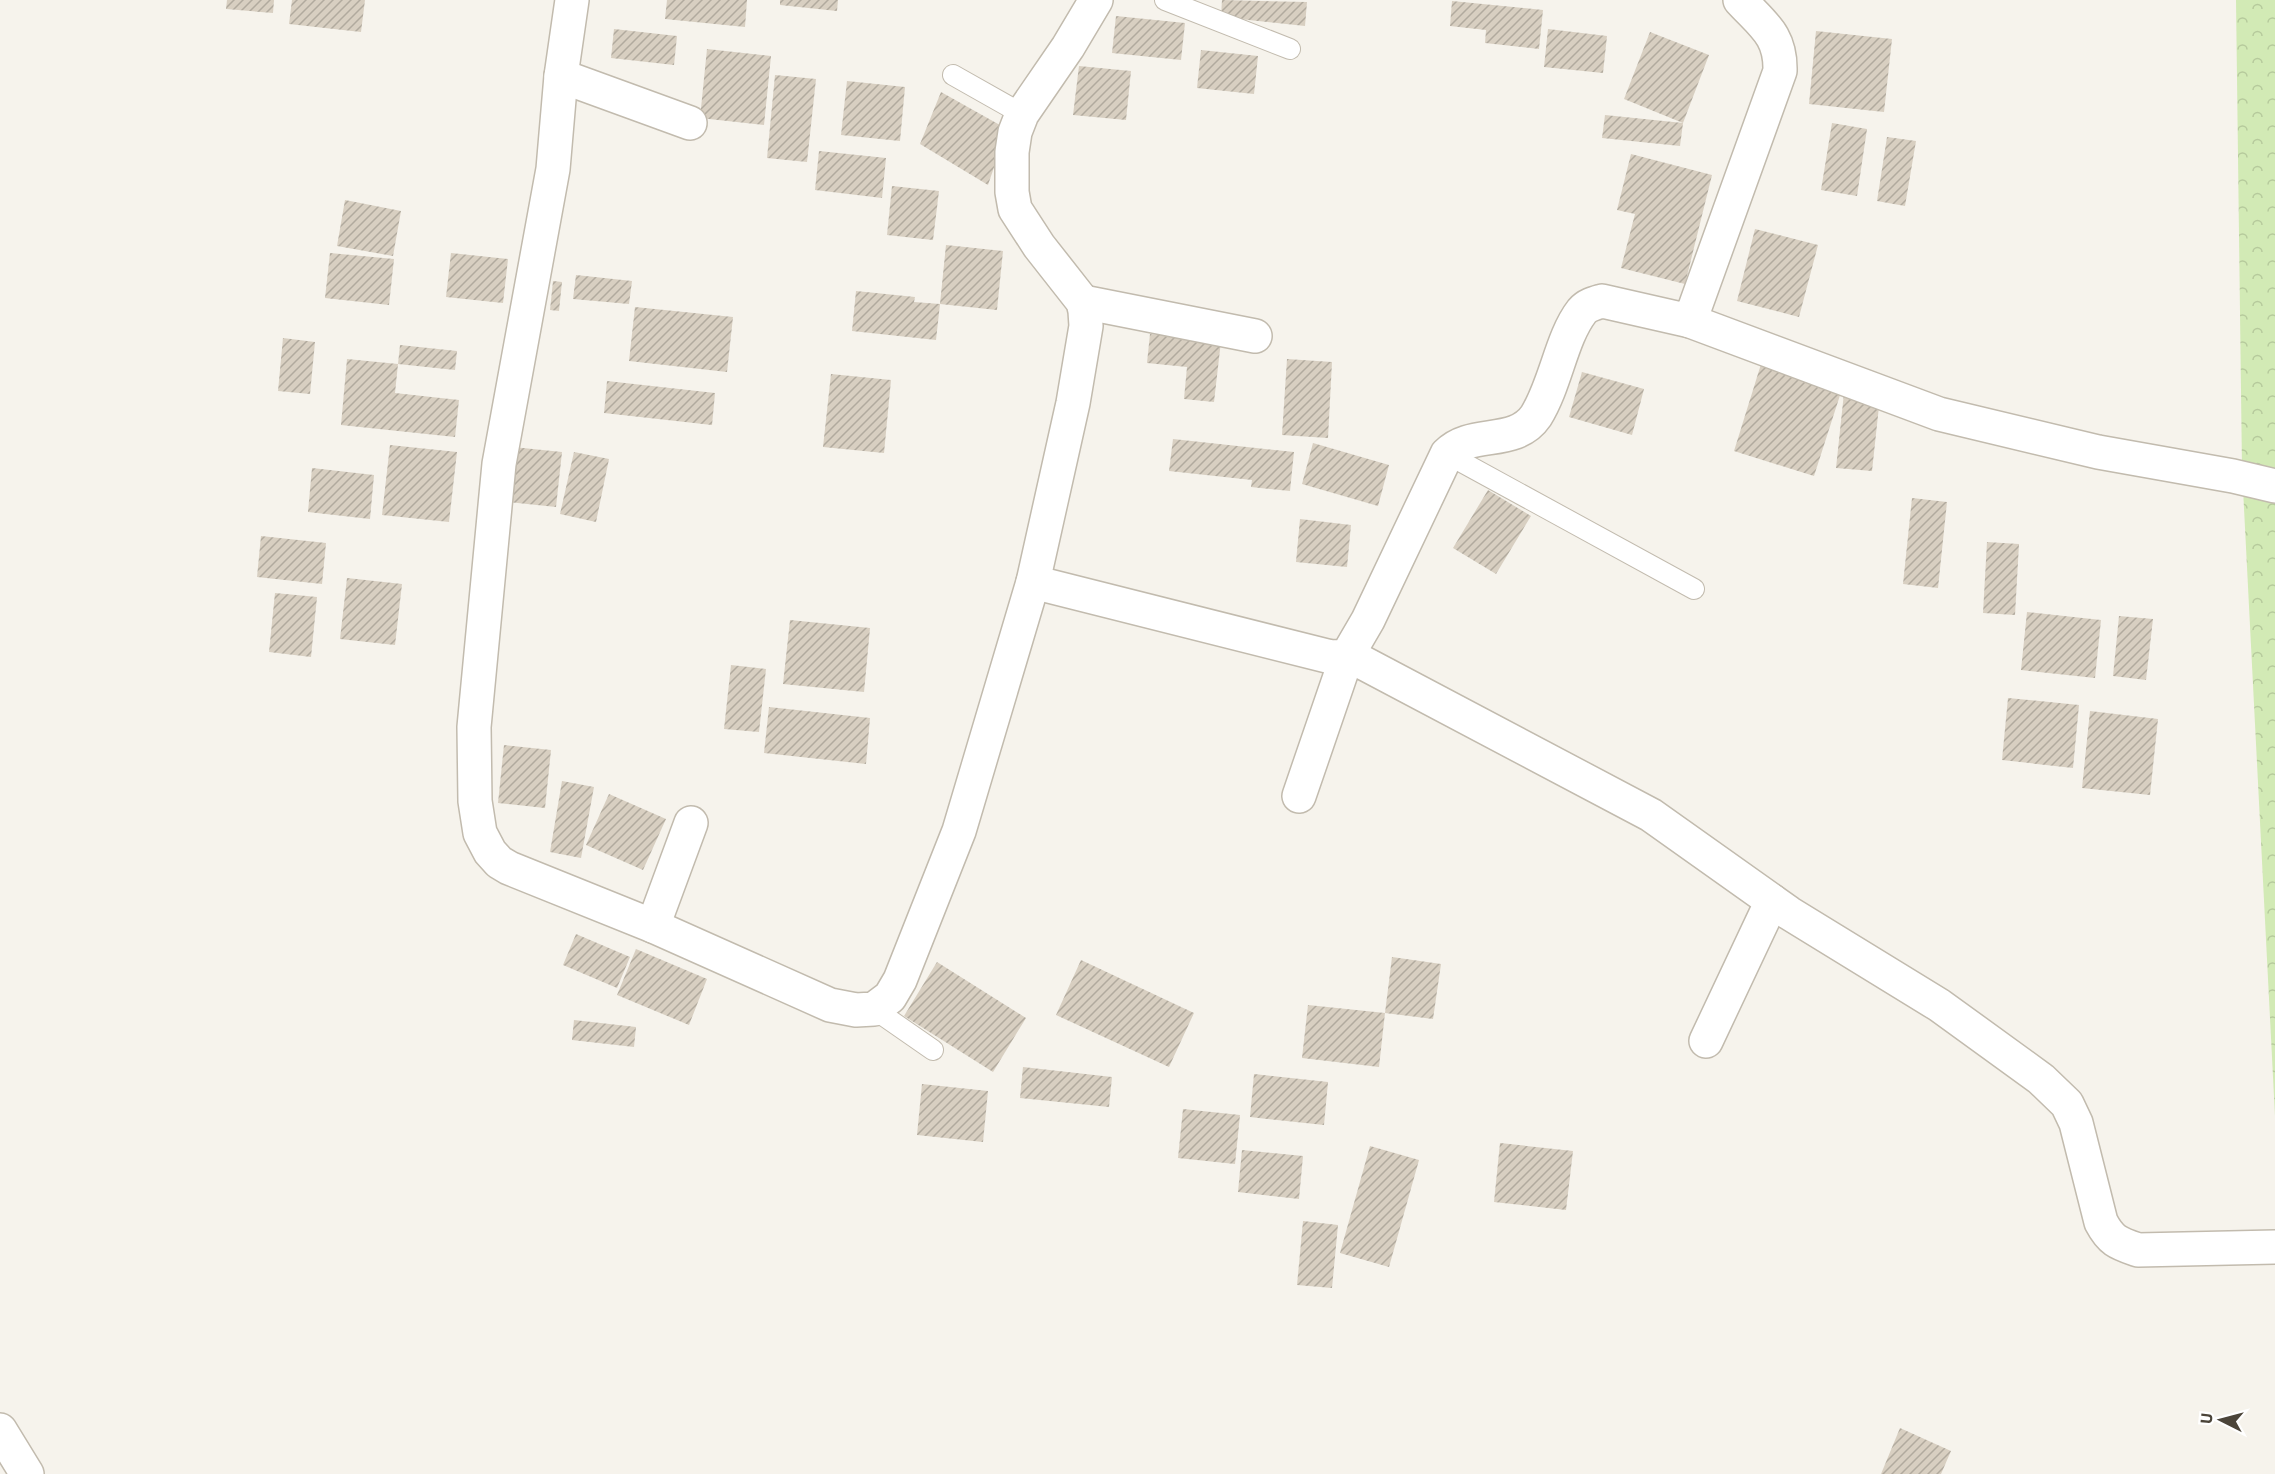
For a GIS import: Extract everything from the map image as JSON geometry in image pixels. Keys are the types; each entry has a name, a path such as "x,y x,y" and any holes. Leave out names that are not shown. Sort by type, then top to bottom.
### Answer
{"street":[{"path":"572,0 561,76 553,169 499,464 474,728 475,801 484,845 499,862 653,926 830,1005 856,1010 874,1009 890,997 900,980 959,831 1033,582 1072,403 1086,326 1083,302 1038,246 1015,209 1012,152 1015,132 1022,114 1068,47 1096,0"},
{"path":"1690,321 1780,71 1776,40 1740,0"},
{"path":"561,76 690,123"},
{"path":"1299,796 1347,656 1368,620 1447,454 1454,447 1470,440 1497,437 1520,431 1534,418 1547,396 1571,332 1583,310 1591,304 1602,301 1690,321 1939,414 2098,452 2233,476 2275,486"},
{"path":"1083,302 1255,336"},
{"path":"1033,582 1331,657 1347,656 1356,659 1651,815 1772,901 1939,1005 2055,1091 2067,1104 2076,1123 2101,1222 2108,1236 2138,1250 2275,1247"},
{"path":"653,926 691,823"},
{"path":"1706,1041 1772,901"},
{"path":"0,1430 27,1474"}],"lane":[{"path":"1165,0 1290,50"},
{"path":"953,75 1022,114"},
{"path":"1447,454 1694,589"},
{"path":"874,1009 933,1050"}],"green space":[{"path":"2236,0 2275,0 2275,1116 2242,469"}],"building":[{"path":"227,0 274,0 273,13 226,9"},
{"path":"292,0 365,0 361,32 289,24"},
{"path":"667,0 747,0 745,27 665,19"},
{"path":"780,0 838,0 837,11 780,5"},
{"path":"1222,0 1307,2 1305,26 1221,17"},
{"path":"1452,1 1543,10 1539,49 1485,43 1486,30 1450,26"},
{"path":"1116,16 1185,23 1181,60 1112,53"},
{"path":"614,29 677,36 674,65 611,58"},
{"path":"1548,29 1607,36 1603,73 1544,67"},
{"path":"1816,31 1892,39 1884,112 1809,104"},
{"path":"1650,32 1709,55 1683,123 1624,99"},
{"path":"707,49 771,56 764,125 700,118"},
{"path":"1201,50 1258,56 1254,94 1197,88"},
{"path":"1079,66 1131,71 1126,120 1073,115"},
{"path":"775,75 816,79 807,162 767,158"},
{"path":"847,81 905,87 900,141 841,135"},
{"path":"941,92 1007,129 988,185 920,144"},
{"path":"1605,115 1683,123 1680,146 1602,138"},
{"path":"1832,123 1867,129 1857,196 1821,190"},
{"path":"1887,137 1916,141 1905,206 1877,201"},
{"path":"819,151 886,158 882,198 815,190"},
{"path":"1631,154 1712,175 1685,284 1621,268 1635,214 1617,210"},
{"path":"892,186 939,191 933,240 887,235"},
{"path":"345,200 401,211 393,256 337,246"},
{"path":"1755,229 1818,245 1799,317 1737,301"},
{"path":"946,245 1003,251 997,310 940,304"},
{"path":"330,253 394,259 389,305 325,298"},
{"path":"451,253 508,259 503,303 446,297"},
{"path":"576,275 632,281 629,304 573,299"},
{"path":"553,281 562,282 559,311 550,310"},
{"path":"856,291 915,297 914,302 940,304 936,340 852,331"},
{"path":"635,307 733,317 727,372 629,361"},
{"path":"1150,334 1221,341 1214,402 1184,399 1187,367 1147,363"},
{"path":"283,338 315,342 310,394 278,391"},
{"path":"400,345 457,351 455,370 398,364"},
{"path":"347,359 398,364 395,393 459,400 455,437 341,425"},
{"path":"1287,359 1332,362 1328,438 1282,435"},
{"path":"1762,361 1843,386 1814,476 1734,451"},
{"path":"1582,372 1644,389 1632,435 1569,417"},
{"path":"831,374 891,380 884,453 823,447"},
{"path":"607,381 715,393 712,425 604,413"},
{"path":"1844,393 1880,397 1872,471 1836,468"},
{"path":"1173,439 1294,452 1290,491 1251,487 1252,480 1169,471"},
{"path":"1313,443 1389,465 1378,506 1302,484"},
{"path":"390,445 457,452 449,522 382,515"},
{"path":"513,447 562,452 556,507 507,502"},
{"path":"574,452 609,459 596,522 560,514"},
{"path":"312,468 374,475 370,519 308,512"},
{"path":"1488,490 1531,516 1496,574 1453,548"},
{"path":"1912,498 1947,502 1938,588 1903,584"},
{"path":"1300,519 1351,525 1347,567 1296,562"},
{"path":"261,536 326,543 322,584 257,577"},
{"path":"1987,542 2019,544 2015,615 1983,613"},
{"path":"347,578 402,584 395,645 340,639"},
{"path":"275,593 317,597 311,657 269,652"},
{"path":"2027,612 2101,620 2095,678 2021,670"},
{"path":"2119,616 2153,619 2146,680 2113,676"},
{"path":"790,620 870,628 864,692 783,684"},
{"path":"731,665 766,669 759,732 724,729"},
{"path":"2008,698 2079,705 2073,768 2002,760"},
{"path":"769,707 870,718 866,764 764,753"},
{"path":"2090,711 2158,719 2150,795 2082,788"},
{"path":"504,745 551,750 545,808 498,803"},
{"path":"562,781 594,787 581,858 550,852"},
{"path":"609,794 666,819 643,870 586,845"},
{"path":"576,934 630,957 617,988 563,965"},
{"path":"636,949 707,979 689,1025 617,995"},
{"path":"1392,957 1441,964 1433,1019 1385,1013"},
{"path":"1081,960 1194,1013 1169,1067 1056,1015"},
{"path":"937,962 1026,1018 993,1072 904,1016"},
{"path":"1308,1005 1385,1013 1379,1067 1302,1058"},
{"path":"574,1020 636,1027 634,1047 572,1040"},
{"path":"1023,1067 1112,1077 1109,1107 1020,1098"},
{"path":"1254,1074 1328,1082 1324,1125 1250,1117"},
{"path":"922,1084 988,1091 983,1142 917,1135"},
{"path":"1183,1109 1240,1115 1235,1164 1178,1158"},
{"path":"1500,1143 1573,1151 1566,1210 1494,1202"},
{"path":"1370,1146 1419,1160 1389,1267 1340,1253"},
{"path":"1242,1150 1303,1156 1299,1199 1238,1192"},
{"path":"1303,1221 1338,1225 1332,1288 1297,1285"},
{"path":"1900,1428 1951,1451 1941,1474 1881,1474"}]}
